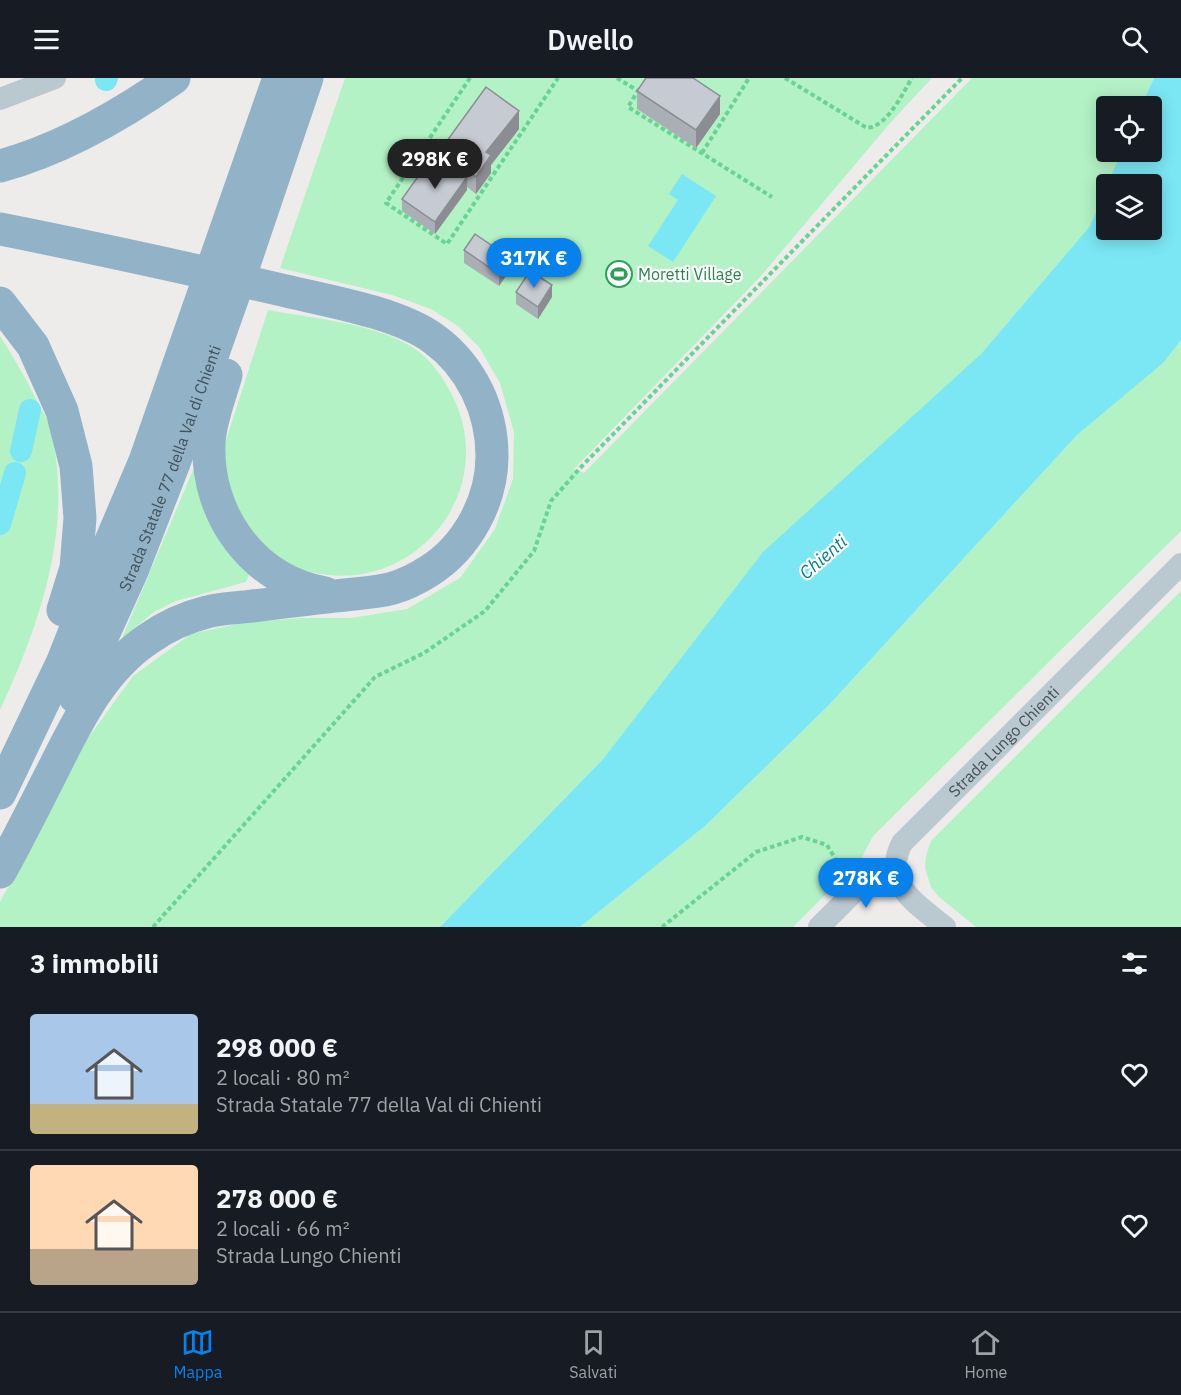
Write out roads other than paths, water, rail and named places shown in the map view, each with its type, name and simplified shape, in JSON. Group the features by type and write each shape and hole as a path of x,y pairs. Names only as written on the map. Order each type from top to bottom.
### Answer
{"highway":[{"path":"0,166 21,160 88,130 136,105 174,78"},
{"name":"Strada Statale 77 della Val di Chienti","path":"0,793 63,661 100,567 146,461 279,78"},
{"name":"Strada Statale 77 della Val di Chienti","path":"0,846 50,752 132,571 236,291 307,78"},
{"path":"323,78 216,408 209,439 209,463 214,495 222,514 232,532 249,553 289,582 308,589 342,595"},
{"path":"0,229 153,260 309,296 395,319 436,340 460,363 485,407 492,442 491,472 484,501 469,531 453,552 415,580 375,593 207,612 175,624 148,639 135,650 107,675 88,703 0,873"},
{"path":"0,303 33,346 62,411 76,466 80,519 76,568 62,616 29,697 0,754"}],"street":[{"path":"0,99 55,78"},
{"name":"Strada Lungo Chienti","path":"896,869 899,849 909,834 1181,564"},
{"path":"819,927 854,891 896,869 902,888 909,898 945,927"}],"water":[{"name":"Chienti","path":"1154,78 1181,78 1181,340 1163,363 1077,435 828,706 705,826 580,927 440,927 604,758 763,552 981,354 1090,226 1096,212 1096,240 1162,240 1162,174 1112,174 1117,162 1162,162 1162,96 1146,96"},
{"path":"682,174 716,196 673,262 648,246 678,200 669,194"}],"waterway":[{"path":"21,451 30,410"},
{"path":"0,524 15,473"}],"place":[{"name":"Moretti Village","path":"619,274"}]}
